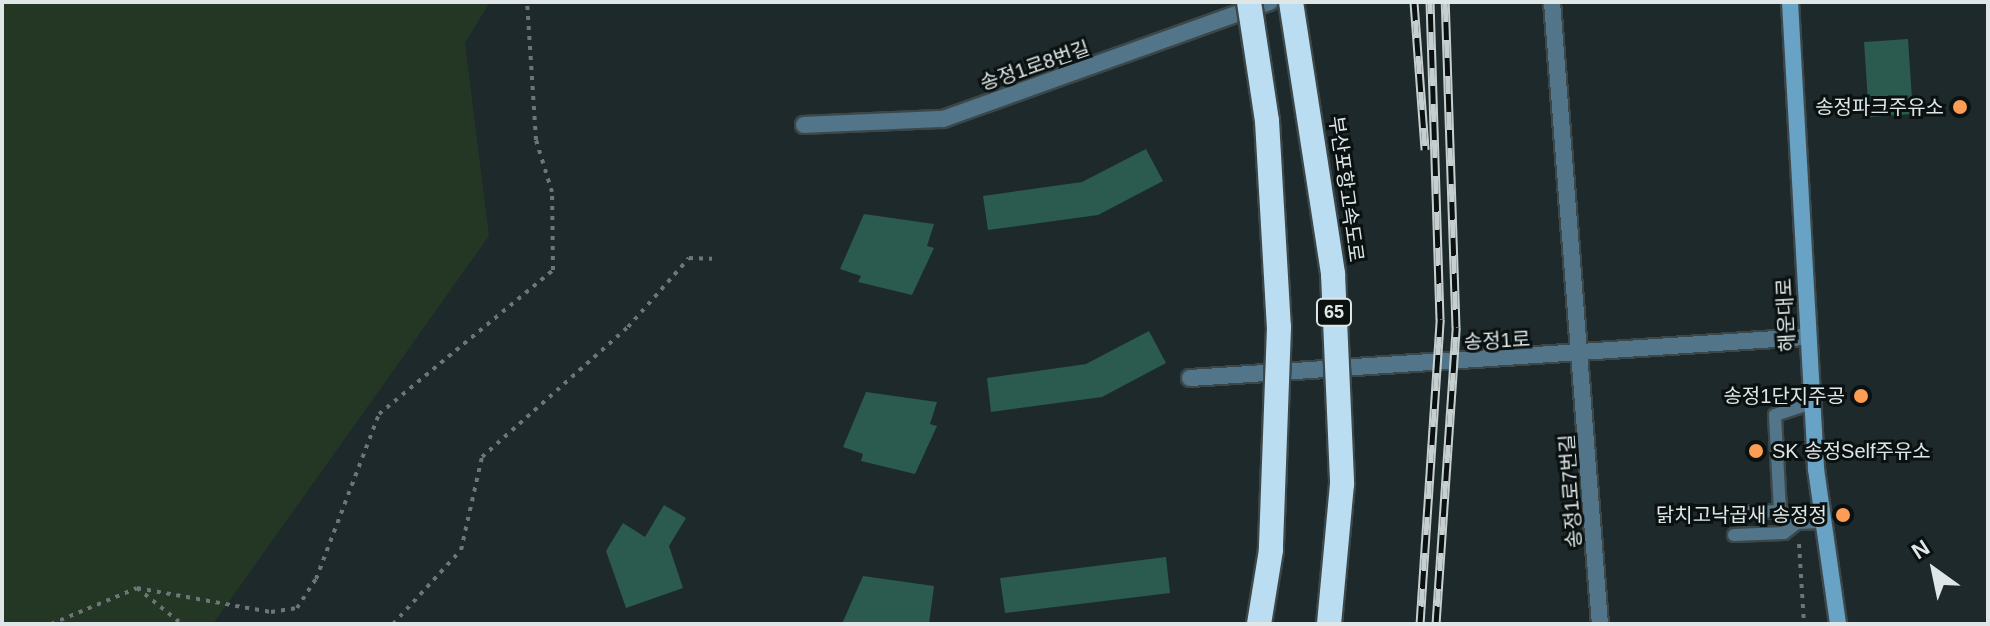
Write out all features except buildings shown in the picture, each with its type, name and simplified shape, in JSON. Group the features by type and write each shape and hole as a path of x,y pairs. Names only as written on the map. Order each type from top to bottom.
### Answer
{"highway":[{"path":"1249,2 1267,121 1279,327 1271,550 1259,624"},
{"name":"부산포항고속도로","path":"1291,2 1333,274 1342,484 1329,624"}],"main road":[{"name":"해운대로","path":"1790,2 1811,403 1823,522 1838,624"}],"street":[{"name":"송정1로8번길","path":"804,125 943,119 1270,2"},
{"path":"1552,2 1581,356"},
{"name":"송정1로","path":"1190,378 1581,356 1806,337"},
{"name":"송정1로7번길","path":"1581,356 1600,624"}],"lane":[{"path":"1780,511 1775,415 1811,403"},
{"path":"1731,513 1780,511 1797,523"},
{"path":"1734,535 1784,533 1797,523 1823,522"}],"path":[{"path":"51,624 137,588 271,612 297,608 316,579 379,414 553,270 552,192 536,140 527,2"},
{"path":"393,624 461,550 482,457 628,327 689,258 712,259"},
{"path":"1797,523 1804,624"},
{"path":"137,588 182,624"}],"green space":[{"path":"2,2 490,2 465,43 489,236 213,624 2,624"}],"railway":[{"path":"1414,2 1425,150"},
{"path":"1420,624 1440,319 1430,2"},
{"path":"1436,624 1456,327 1445,2"}],"place":[{"name":"송정파크주유소","path":"1960,107"},
{"name":"송정1단지주공","path":"1861,396"},
{"name":"SK 송정Self주유소","path":"1756,451"},
{"name":"닭치고낙곱새 송정정","path":"1843,515"}]}
